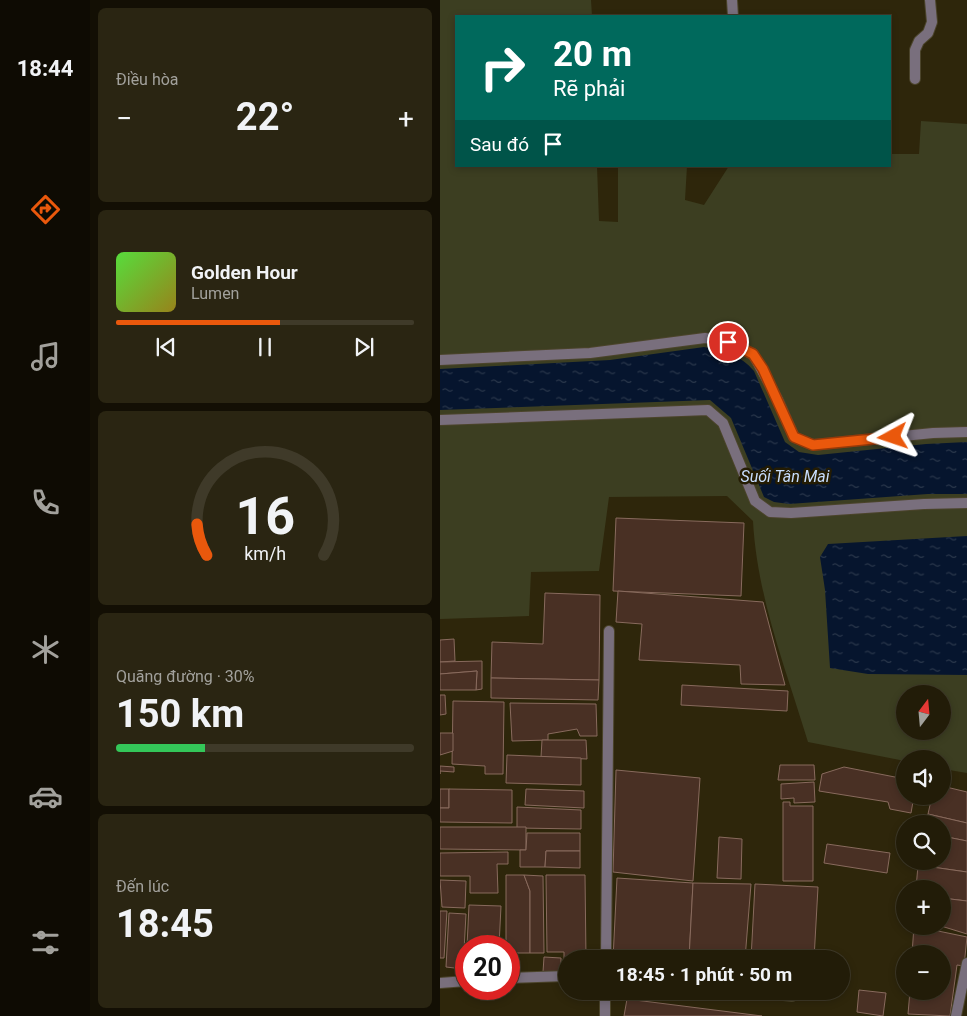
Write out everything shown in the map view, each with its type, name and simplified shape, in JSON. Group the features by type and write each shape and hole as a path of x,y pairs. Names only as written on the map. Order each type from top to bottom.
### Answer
{"street":[{"path":"732,0 732,15"},
{"path":"915,79 915,50 919,41 928,33 932,22 930,0"},
{"path":"440,360 590,353 705,338 728,342 753,354 778,400 794,437 802,442 813,445 933,433 967,432"},
{"path":"440,420 708,410 722,423 755,501 770,512 791,513 967,503"},
{"path":"606,950 609,631"},
{"path":"956,1016 967,963"},
{"path":"520,978 558,976"},
{"path":"440,983 455,982"},
{"path":"605,1000 605,1016"}],"green space":[{"path":"440,0 591,0 592,15 455,15 455,167 597,167 599,221 618,222 618,167 687,167 685,200 704,205 728,167 891,167 891,154 919,154 921,121 967,124 967,773 951,770 951,750 896,750 896,759 808,742 766,605 760,577 753,521 727,496 609,497 599,571 531,572 529,616 440,619"}],"water":[{"name":"Suối Tân Mai","path":"704,347 737,357 754,371 785,442 799,452 818,455 926,444 967,442 967,494 928,494 789,504 774,502 764,497 731,418 710,400 440,410 440,369 610,360"},
{"path":"967,536 967,675 868,674 830,668 825,590 820,557 828,544"}],"building":[{"path":"616,518 744,523 741,596 613,591"},
{"path":"618,591 763,602 785,685 741,684 740,665 639,660 642,624 616,622"},
{"path":"545,593 600,595 599,680 491,678 492,642 543,644"},
{"path":"454,639 455,661 440,662 440,640"},
{"path":"482,661 482,689 476,690 477,671 440,674 440,662"},
{"path":"477,671 476,690 440,690 440,674"},
{"path":"491,678 599,680 598,700 491,698"},
{"path":"682,685 788,691 787,711 681,705"},
{"path":"440,695 445,695 446,714 440,715"},
{"path":"453,701 504,702 503,774 485,774 485,766 452,764"},
{"path":"510,703 596,704 597,736 580,736 577,729 548,734 548,740 512,741"},
{"path":"440,733 453,733 453,751 440,755"},
{"path":"542,740 586,740 587,759 541,757"},
{"path":"507,755 581,758 581,785 506,783"},
{"path":"780,765 814,765 815,780 778,780"},
{"path":"440,766 454,767 454,772 440,771"},
{"path":"844,767 896,777 896,805 912,805 911,813 890,809 888,802 819,791 822,774"},
{"path":"616,770 700,778 693,881 613,872"},
{"path":"814,782 815,802 794,803 794,798 781,799 781,784"},
{"path":"951,788 967,792 967,823 951,819 951,815 928,814 930,805 951,805"},
{"path":"440,789 449,789 449,808 440,808"},
{"path":"449,789 512,790 512,823 440,822 440,808 449,808"},
{"path":"526,789 584,791 584,808 525,805"},
{"path":"783,802 790,802 790,806 813,806 813,881 783,881"},
{"path":"517,807 581,810 581,829 517,828"},
{"path":"951,819 967,823 967,841 951,838"},
{"path":"440,827 526,827 526,850 440,849"},
{"path":"527,833 580,833 580,851 546,851 545,867 520,867 520,850 526,850"},
{"path":"719,837 742,839 741,879 717,878"},
{"path":"951,838 967,841 967,872 951,870"},
{"path":"827,844 890,853 887,873 824,863"},
{"path":"546,851 580,851 580,868 545,867"},
{"path":"508,852 508,864 497,864 498,893 470,893 470,876 440,876 440,853"},
{"path":"918,870 951,870 967,872 967,901 951,899 951,880 917,880"},
{"path":"506,875 524,875 530,891 530,953 520,953 520,935 506,935"},
{"path":"524,875 543,876 544,953 530,953 530,891"},
{"path":"546,875 585,875 586,950 547,952"},
{"path":"617,878 693,883 689,950 613,950"},
{"path":"440,880 466,881 465,908 442,907"},
{"path":"693,883 751,884 746,950 689,950"},
{"path":"755,884 818,887 814,950 751,950"},
{"path":"951,899 967,901 967,934 951,929"},
{"path":"469,905 501,906 500,935 468,935"},
{"path":"440,911 447,911 444,958 440,958"},
{"path":"449,913 466,914 465,935 455,935 455,968 446,967"},
{"path":"951,934 967,937 964,966 957,965 950,1016 908,1014 909,1000 951,1000 951,945 913,945 913,935"},
{"path":"544,957 558,958 558,973 543,972"},
{"path":"859,990 886,993 883,1016 857,1012"},
{"path":"627,1000 635,1000 762,1016 624,1016"}],"route":[{"path":"728,342 753,354 763,369 794,437 802,442 813,445 893,437"}]}
